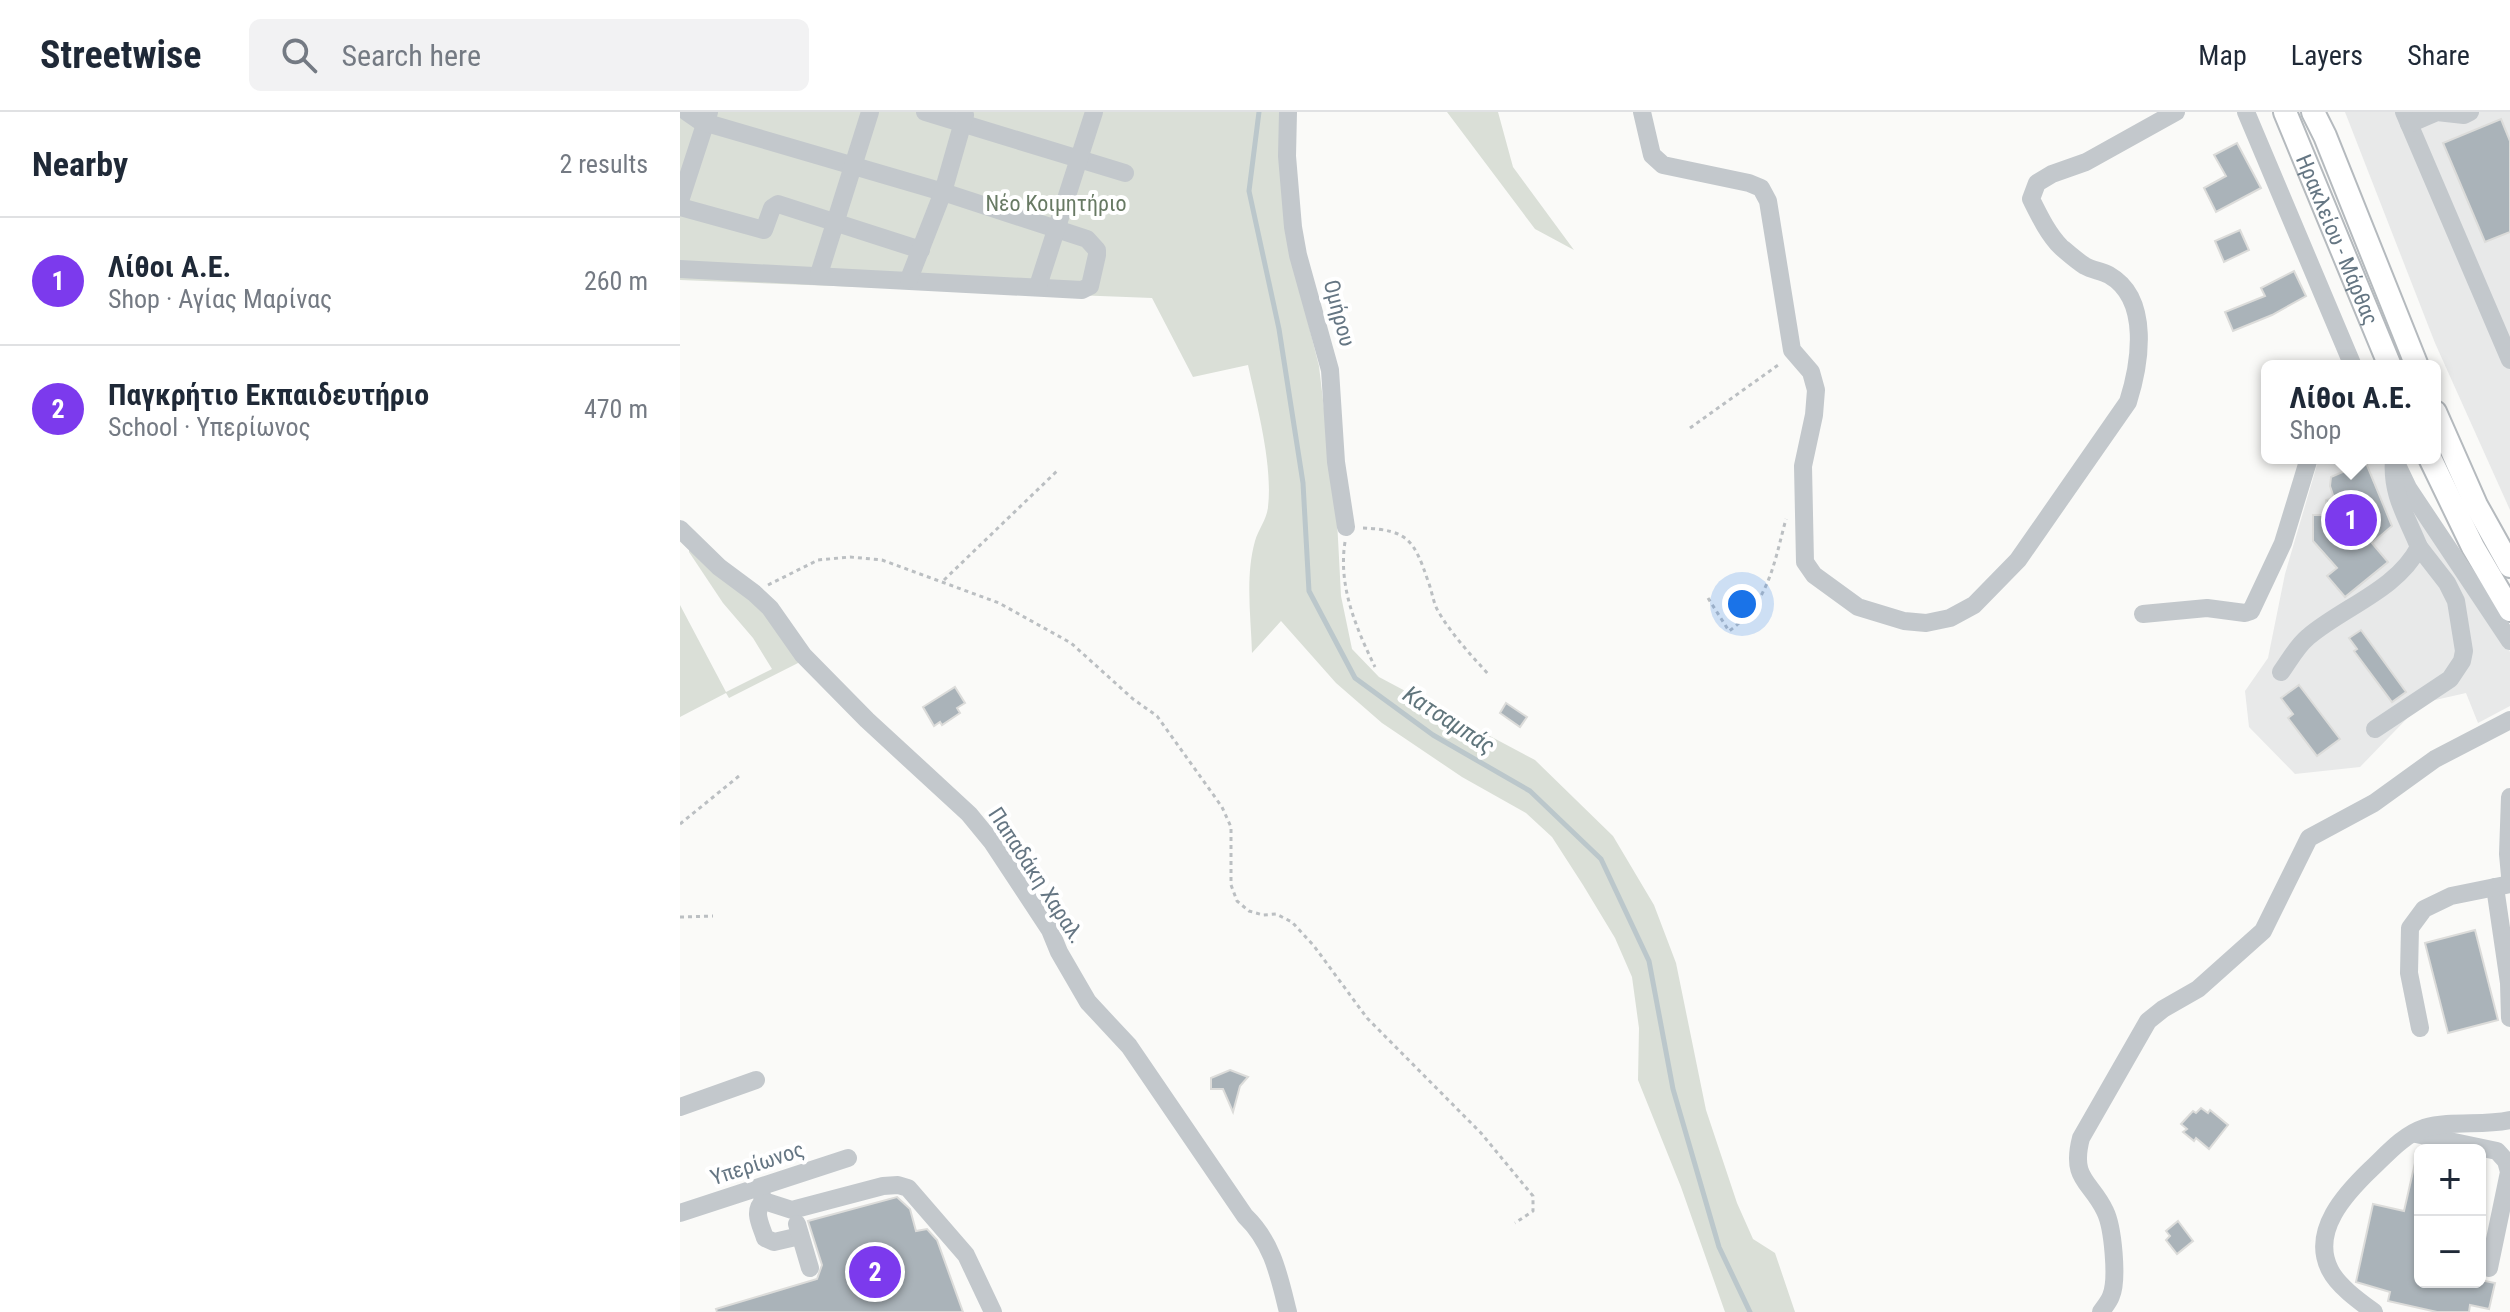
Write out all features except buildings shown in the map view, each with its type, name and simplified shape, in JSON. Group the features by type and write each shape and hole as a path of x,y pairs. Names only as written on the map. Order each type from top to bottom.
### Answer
{"main road":[{"name":"Ηρακλείου - Μάρθας","path":"2285,112 2388,360"},
{"name":"Ηρακλείου - Μάρθας","path":"2313,112 2415,360"},
{"path":"2441,426 2476,505 2510,566"},
{"path":"2433,464 2473,547 2510,610"}],"street":[{"path":"680,269 1082,290 1090,286 1097,250 1087,239 687,112"},
{"path":"819,274 870,112"},
{"path":"925,112 964,118 1125,173"},
{"path":"1038,286 1094,112"},
{"name":"Ομήρου","path":"1288,112 1287,156 1293,227 1327,355 1333,392 1336,462 1346,527"},
{"path":"1642,112 1652,155 1663,165 1749,183 1761,188 1768,201 1795,354 1811,372 1816,390 1803,466 1805,562 1814,575 1858,607 1904,621 1926,623 1950,618 1974,605 2018,560 2128,402 2138,363 2139,333 2134,306 2122,287 2110,276 2085,266 2058,245 2031,199 2037,183 2086,162 2176,112"},
{"path":"2246,112 2350,360"},
{"path":"2470,112 2464,115 2437,112 2406,118 2510,360"},
{"path":"707,117 680,204 761,230 766,229 772,208 778,204 921,250"},
{"path":"909,279 943,192 964,118"},
{"path":"2143,614 2207,608 2245,613 2251,611 2283,543 2307,464"},
{"path":"2375,729 2450,679 2462,661 2464,651 2456,601 2447,583 2419,547 2397,495 2394,464"},
{"path":"2396,464 2408,488 2510,641"},
{"name":"Παπαδάκη Χαραλ.","path":"681,534 770,608 803,655 867,720 969,814 992,842 1050,930 1088,1002 1129,1046 1245,1216 1260,1230 1280,1273 1288,1312"},
{"path":"2281,672 2306,638 2410,563 2419,547"},
{"path":"2101,1312 2112,1295 2115,1272 2109,1226 2105,1210 2087,1187 2079,1170 2078,1151 2081,1138 2148,1021 2198,989 2263,931 2309,838 2374,803 2435,759 2510,720"},
{"path":"2510,797 2505,883 2510,1018"},
{"path":"2420,1028 2409,973 2410,928 2424,909 2451,896 2505,883"},
{"path":"680,1107 756,1080"},
{"path":"2374,1312 2342,1285 2329,1269 2325,1256 2327,1231 2348,1191 2413,1133 2433,1126 2510,1120"},
{"path":"2413,1133 2497,1151 2506,1161 2509,1172 2489,1268"},
{"name":"Υπερίωνος","path":"680,1213 761,1194 848,1158"},
{"path":"800,1236 774,1242 765,1238 757,1212 761,1194 792,1210 883,1186 908,1188 966,1255 993,1312"},
{"path":"792,1210 810,1268"}],"path":[{"path":"1690,428 1795,354"},
{"path":"944,580 1057,471"},
{"path":"1708,598 1729,631 1741,623 1767,589 1789,508"},
{"path":"1375,667 1354,621 1347,591 1343,569 1346,527 1392,530 1409,540 1429,584 1436,609 1452,633 1489,675"},
{"path":"754,593 818,560 850,557 882,560 944,580 999,603 1071,643 1133,699 1157,716 1222,807 1231,827 1231,885 1237,901 1249,911 1263,915 1276,914 1292,922 1314,946 1367,1018 1481,1133 1533,1196 1533,1211 1515,1223"},
{"path":"680,824 739,776"},
{"path":"680,917 713,916"}],"shaded area":[{"path":"2345,112 2510,112 2510,510 2435,343"},
{"path":"2317,464 2386,464 2393,486 2461,573 2507,645 2510,652 2510,706 2478,723 2466,693 2422,703 2360,767 2295,774 2249,727 2245,691 2268,658 2285,574"}],"green space":[{"name":"Νέο Κοιμητήριο","path":"680,112 1282,112 1297,279 1319,366 1337,520 1341,596 1352,649 1379,677 1535,760 1613,836 1654,905 1676,963 1706,1110 1737,1203 1753,1239 1775,1253 1795,1312 1725,1312 1681,1187 1638,1080 1639,1028 1632,977 1615,938 1552,837 1526,813 1462,777 1382,723 1336,683 1281,621 1252,653 1250,569 1255,541 1267,511 1269,491 1263,436 1248,365 1193,377 1152,298 680,280"},
{"path":"1447,112 1498,112 1513,167 1574,250 1535,229"},
{"path":"689,548 767,612 802,661 729,698 726,693 680,717 680,605 726,692 772,669 753,638 723,603"}],"waterway":[{"name":"Κατσαμπάς","path":"1259,112 1249,191 1279,329 1303,483 1309,591 1355,678 1433,735 1530,791 1601,859 1649,961 1673,1089 1719,1247 1750,1312"}],"place":[{"name":"Λίθοι Α.Ε.","path":"2351,520"},
{"name":"Παγκρήτιο Εκπαιδευτήριο","path":"875,1272"}]}
